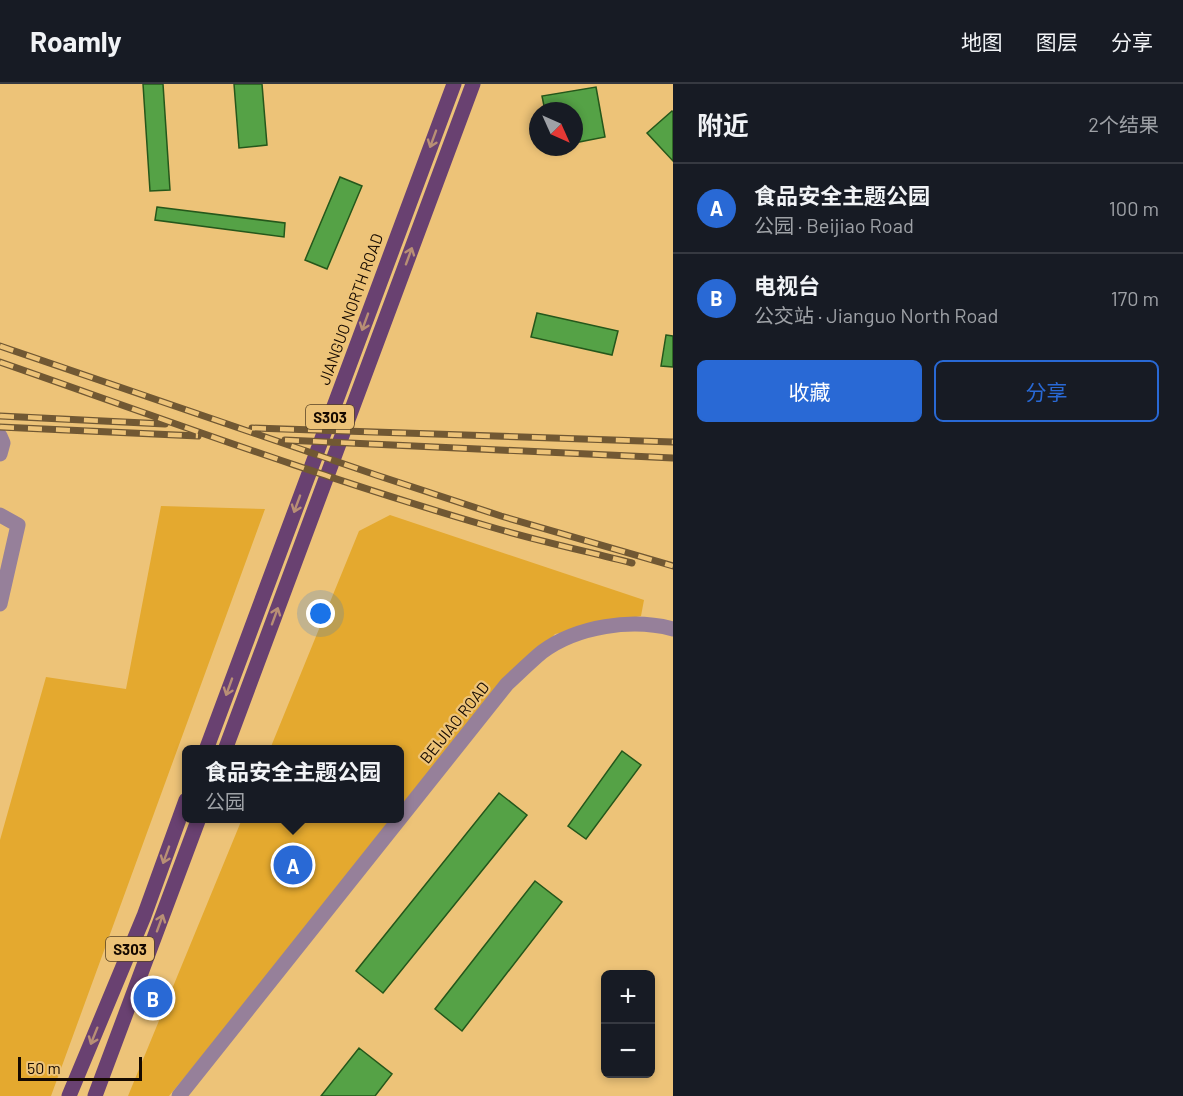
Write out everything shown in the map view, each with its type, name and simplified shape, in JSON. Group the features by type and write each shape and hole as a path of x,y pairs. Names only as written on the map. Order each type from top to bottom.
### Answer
{"main road":[{"name":"JIANGUO NORTH ROAD","path":"208,745 454,84"},
{"path":"227,745 473,84"},
{"name":"S303","path":"69,1096 144,916 182,812"},
{"path":"95,1096 197,823"}],"street":[{"path":"0,436 3,443 0,454"},
{"path":"0,515 18,525 0,604"},
{"name":"BEIJIAO ROAD","path":"404,813 507,684 544,651 578,634 616,624 673,629"},
{"name":"BEIJIAO ROAD","path":"179,1096 396,823"}],"shaded area":[{"path":"161,506 265,509 51,1096 0,1096 0,840 46,677 126,689"},
{"path":"390,515 644,600 641,616 555,634 404,815 404,745 272,745 359,531"},
{"path":"240,823 397,823 169,1096 128,1096"}],"building":[{"path":"143,84 163,84 170,190 150,191"},
{"path":"234,84 262,84 267,145 239,148"},
{"path":"596,87 605,137 583,141 583,102 543,102 542,96"},
{"path":"673,112 673,161 647,133"},
{"path":"340,177 362,186 327,269 305,260"},
{"path":"157,207 285,223 284,237 155,220"},
{"path":"537,313 618,331 612,355 531,337"},
{"path":"666,335 673,336 673,367 661,366"},
{"path":"622,751 641,765 586,839 568,826"},
{"path":"499,793 527,815 383,993 356,971"},
{"path":"535,881 562,902 462,1031 435,1009"},
{"path":"359,1048 392,1074 375,1096 321,1096"}],"railway":[{"path":"0,346 501,516 673,566"},
{"path":"0,362 367,489 509,532 632,563"},
{"path":"0,416 165,424"},
{"path":"0,427 198,436"},
{"path":"252,428 673,442"},
{"path":"285,440 673,458"}],"place":[{"name":"食品安全主题公园","path":"293,865"},
{"name":"电视台","path":"153,998"}]}
